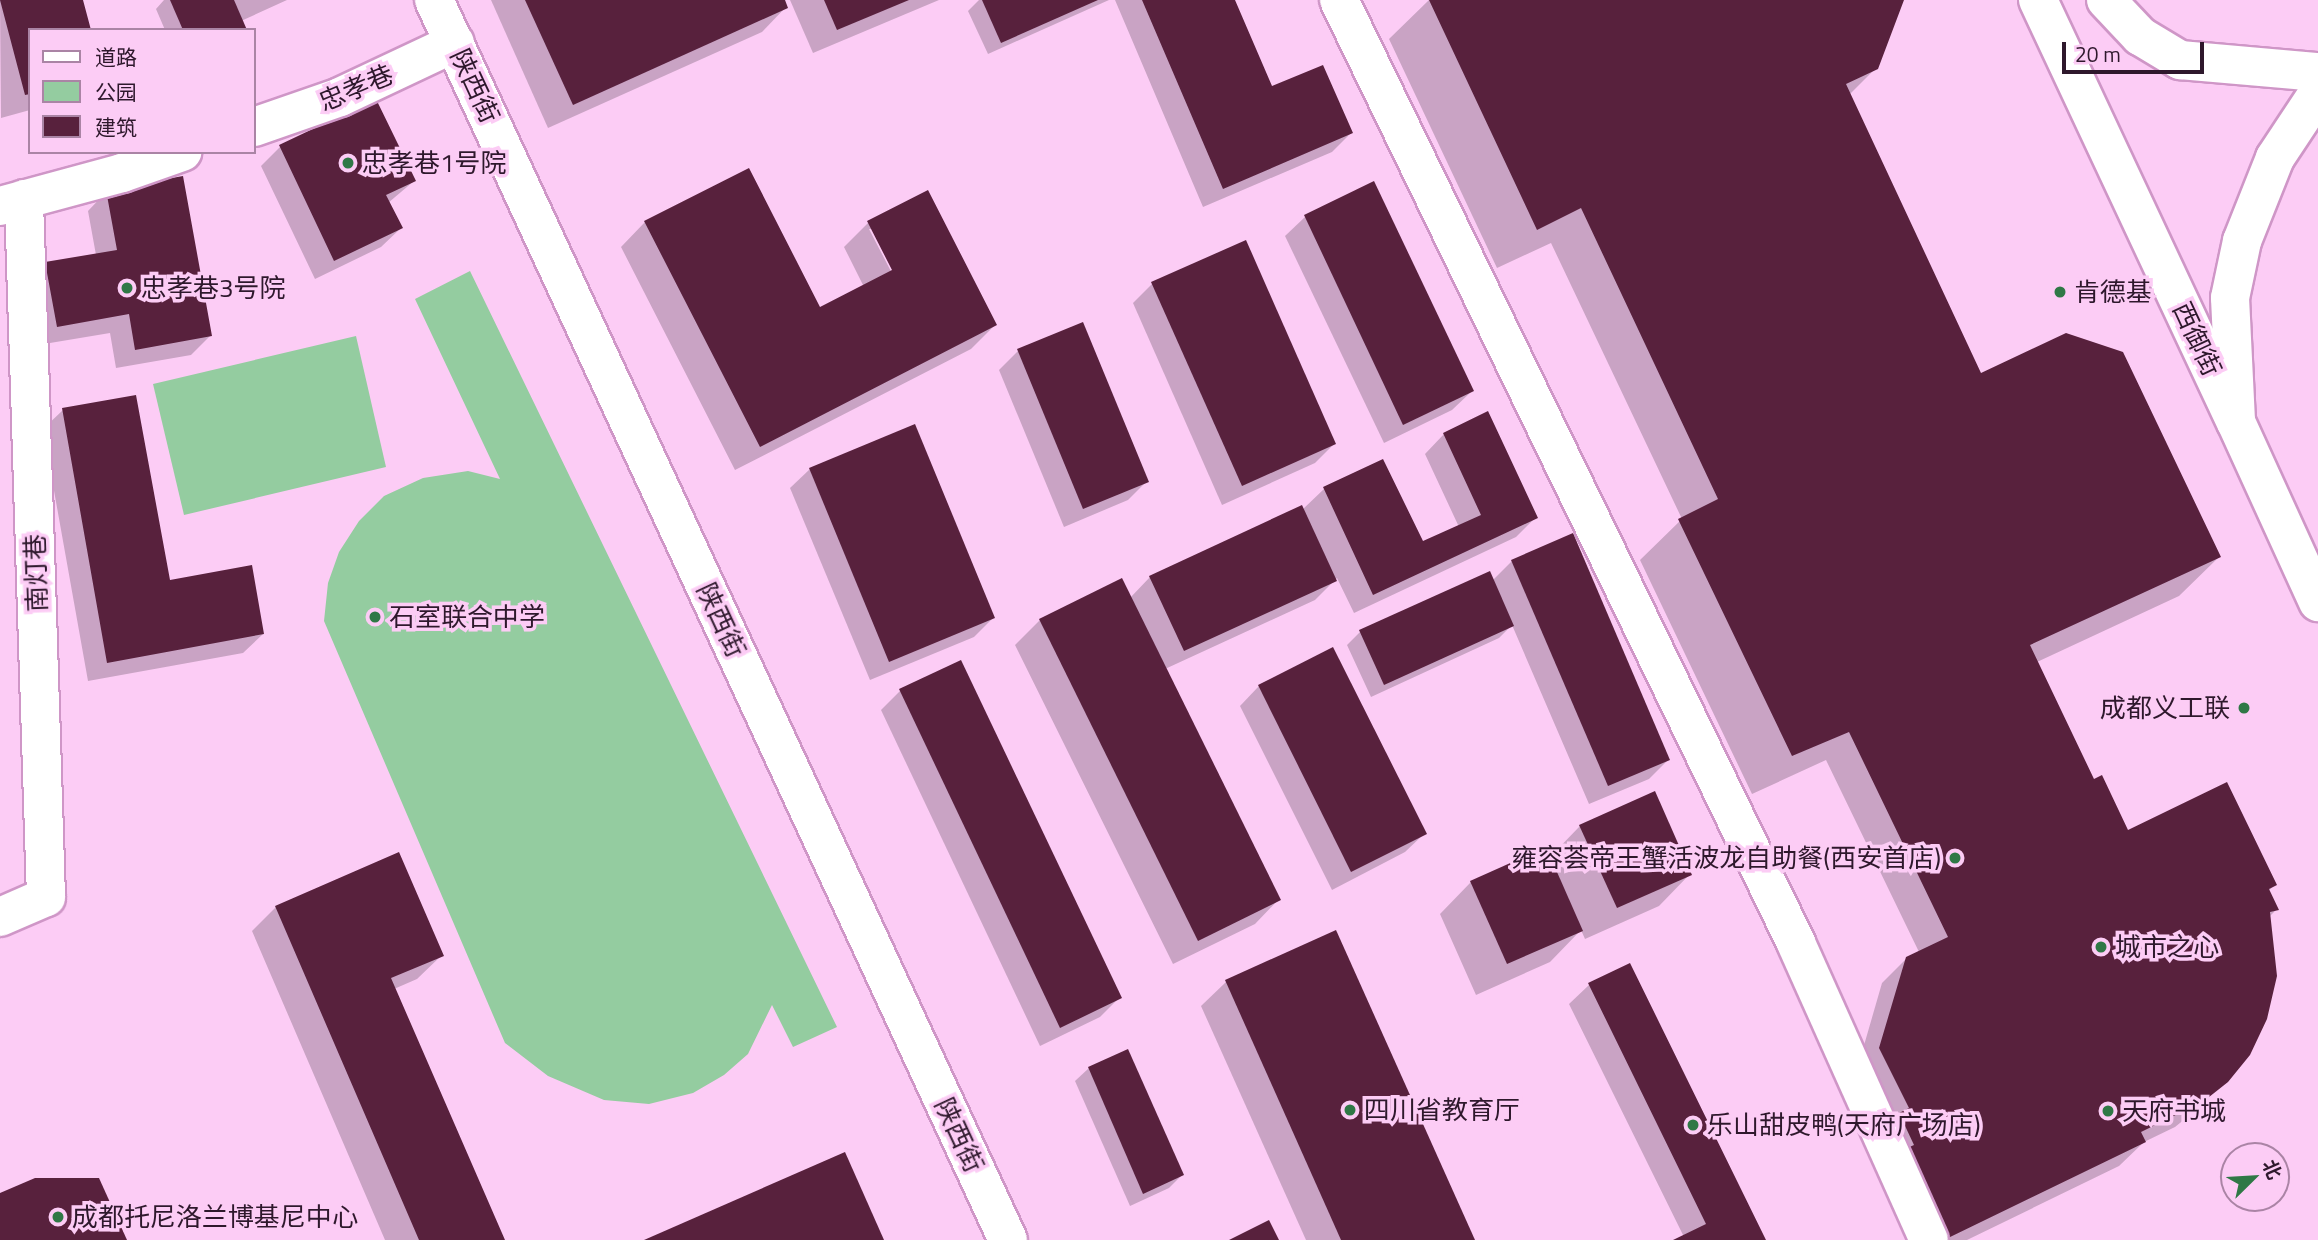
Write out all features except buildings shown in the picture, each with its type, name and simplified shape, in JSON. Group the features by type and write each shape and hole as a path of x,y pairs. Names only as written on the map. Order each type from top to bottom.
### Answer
{"street":[{"name":"陕西街","path":"435,0 1008,1240"},
{"path":"1339,0 1790,930 1929,1240"},
{"name":"西御街","path":"2038,0 2318,602"},
{"path":"2106,0 2140,36 2180,60 2318,72"},
{"name":"忠孝巷","path":"256,126 340,97 455,43"},
{"path":"2236,422 2230,298 2242,241 2275,158 2318,93"},
{"path":"12,202 122,173 177,154"},
{"name":"南灯巷","path":"0,916 46,897 12,202"}],"green space":[{"path":"470,271 837,1027 793,1047 772,1005 748,1054 724,1075 693,1093 649,1104 604,1100 548,1076 505,1043 324,621 328,583 339,552 359,521 384,496 423,478 468,471 500,479 415,299"},
{"path":"356,336 386,467 184,515 153,384"}],"place":[{"name":"忠孝巷1号院","path":"348,163"},
{"name":"忠孝巷3号院","path":"127,288"},
{"name":"肯德基","path":"2060,292"},
{"name":"石室联合中学","path":"375,617"},
{"name":"成都义工联","path":"2244,708"},
{"name":"雍容荟帝王蟹活波龙自助餐(西安首店)","path":"1955,858"},
{"name":"城市之心","path":"2101,947"},
{"name":"四川省教育厅","path":"1350,1110"},
{"name":"天府书城","path":"2108,1111"},
{"name":"乐山甜皮鸭(天府广场店)","path":"1693,1125"},
{"name":"成都托尼洛兰博基尼中心","path":"58,1217"}]}
